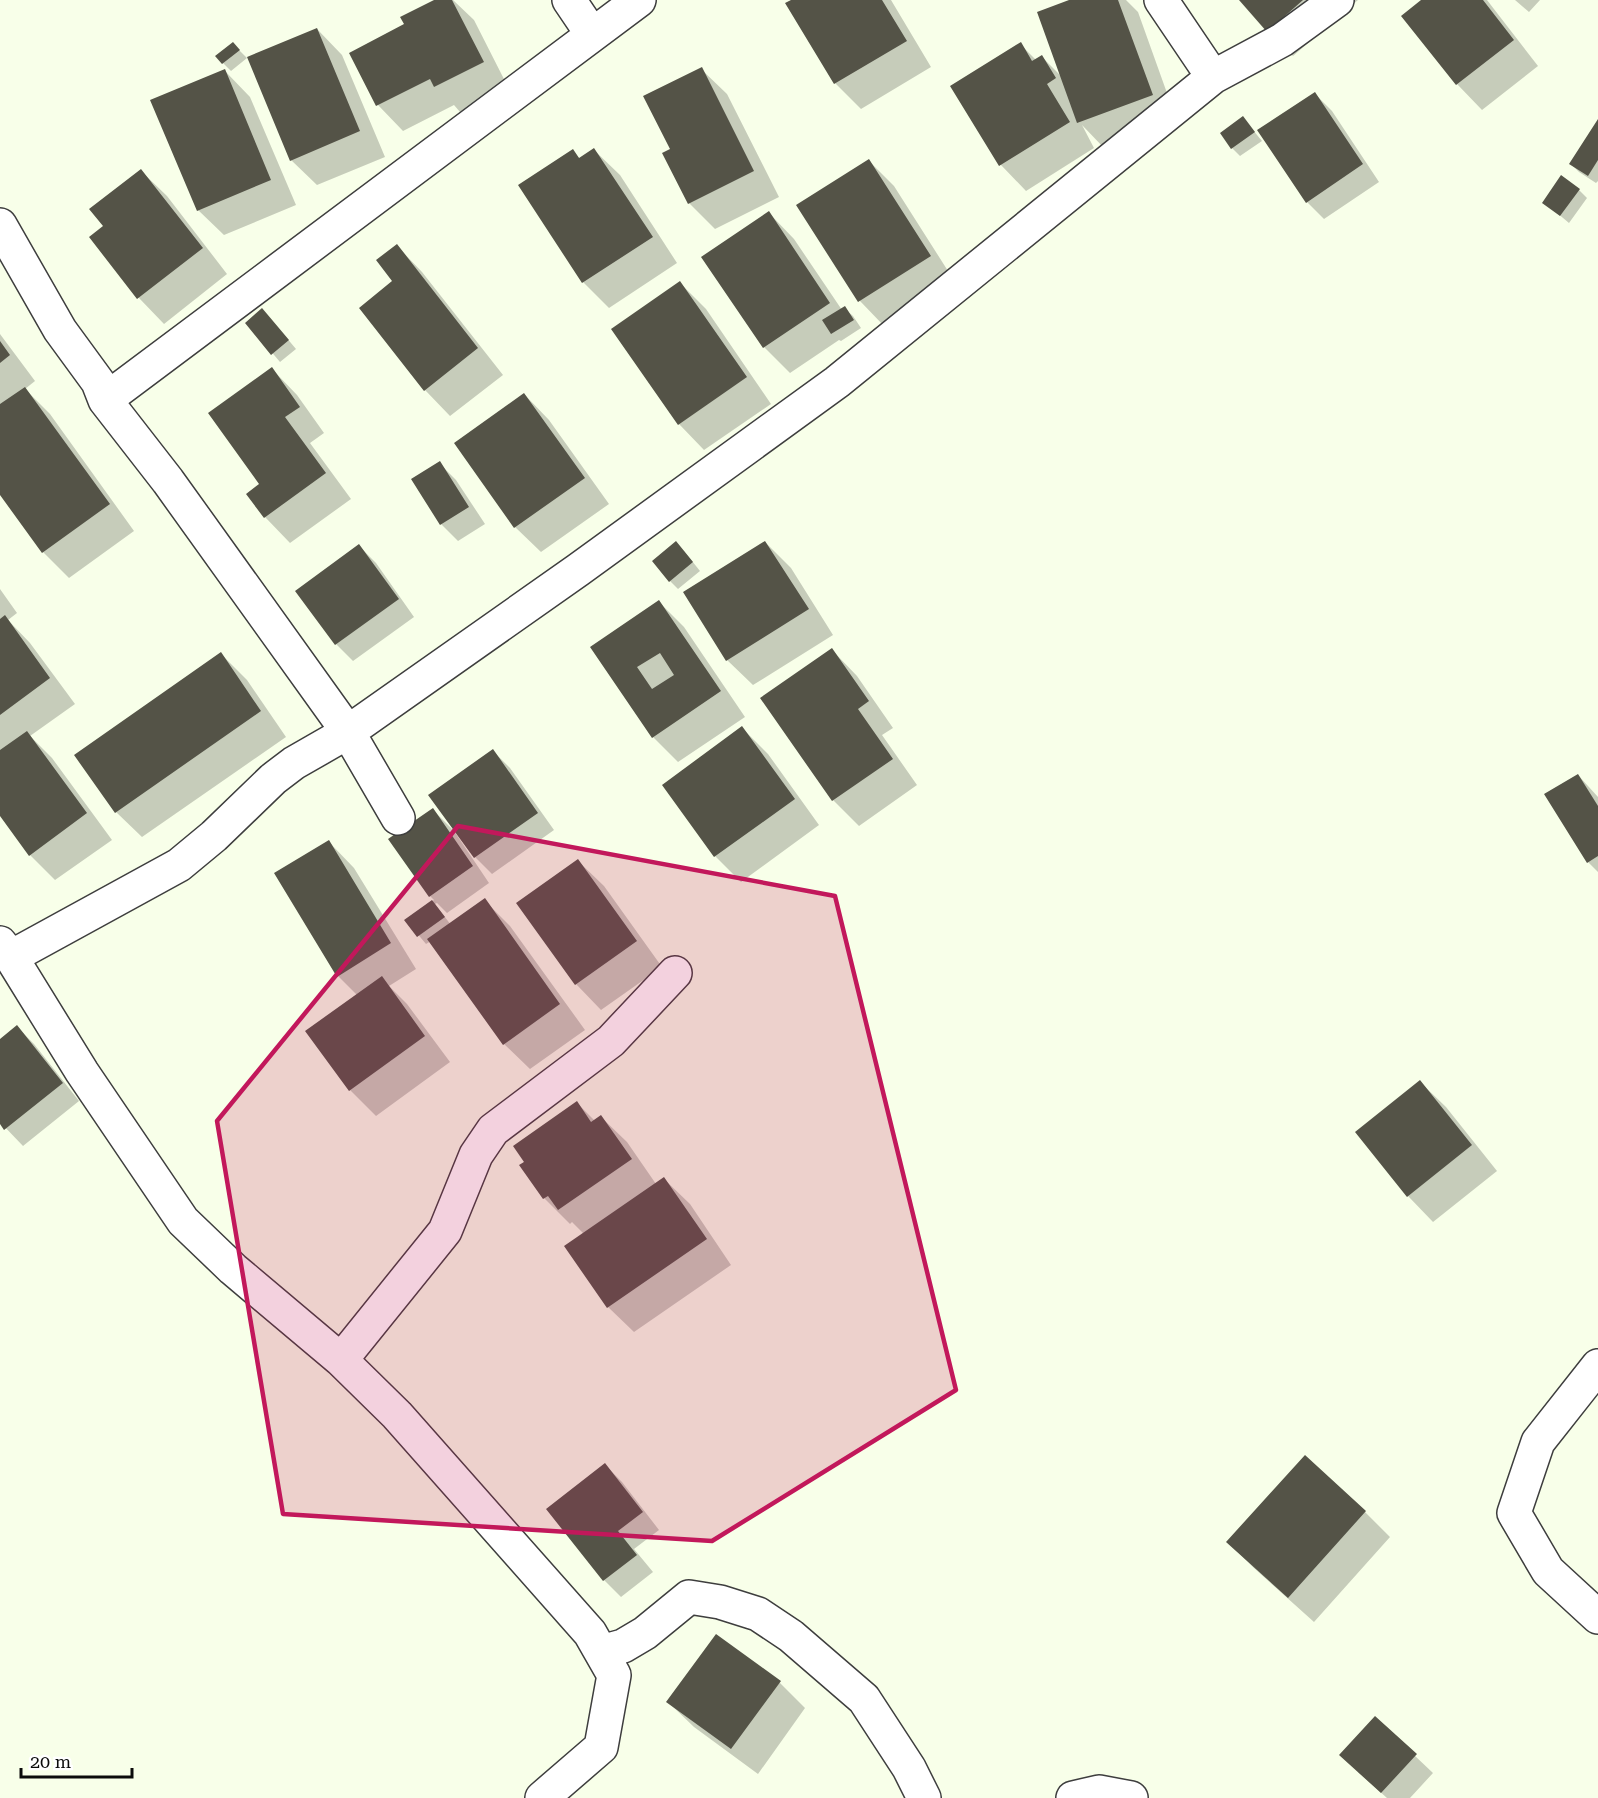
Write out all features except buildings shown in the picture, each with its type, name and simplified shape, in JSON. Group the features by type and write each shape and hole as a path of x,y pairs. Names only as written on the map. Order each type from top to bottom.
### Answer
{"street":[{"path":"569,0 592,34"},
{"path":"105,400 639,0"},
{"path":"1161,0 1214,77"},
{"path":"542,1798 601,1747 614,1675 590,1633 397,1415 341,1360 233,1269 183,1221 82,1072 5,950 179,865 214,837 273,779 294,763 348,732 578,570 837,382 1214,77 1282,40 1337,0"},
{"path":"0,225 60,330 98,382 105,400 168,481 348,732 398,818"},
{"path":"341,1360 445,1230 476,1155 494,1131 611,1041 675,973"},
{"path":"1598,1366 1538,1442 1514,1513 1548,1570 1598,1617"},
{"path":"601,1652 623,1646 645,1633 689,1597 720,1602 758,1614 791,1635 864,1699 909,1767 924,1798"},
{"path":"1073,1798 1099,1792 1131,1798"}],"highlighted area":[{"path":"458,826 835,896 956,1390 712,1541 283,1514 217,1121"}]}
